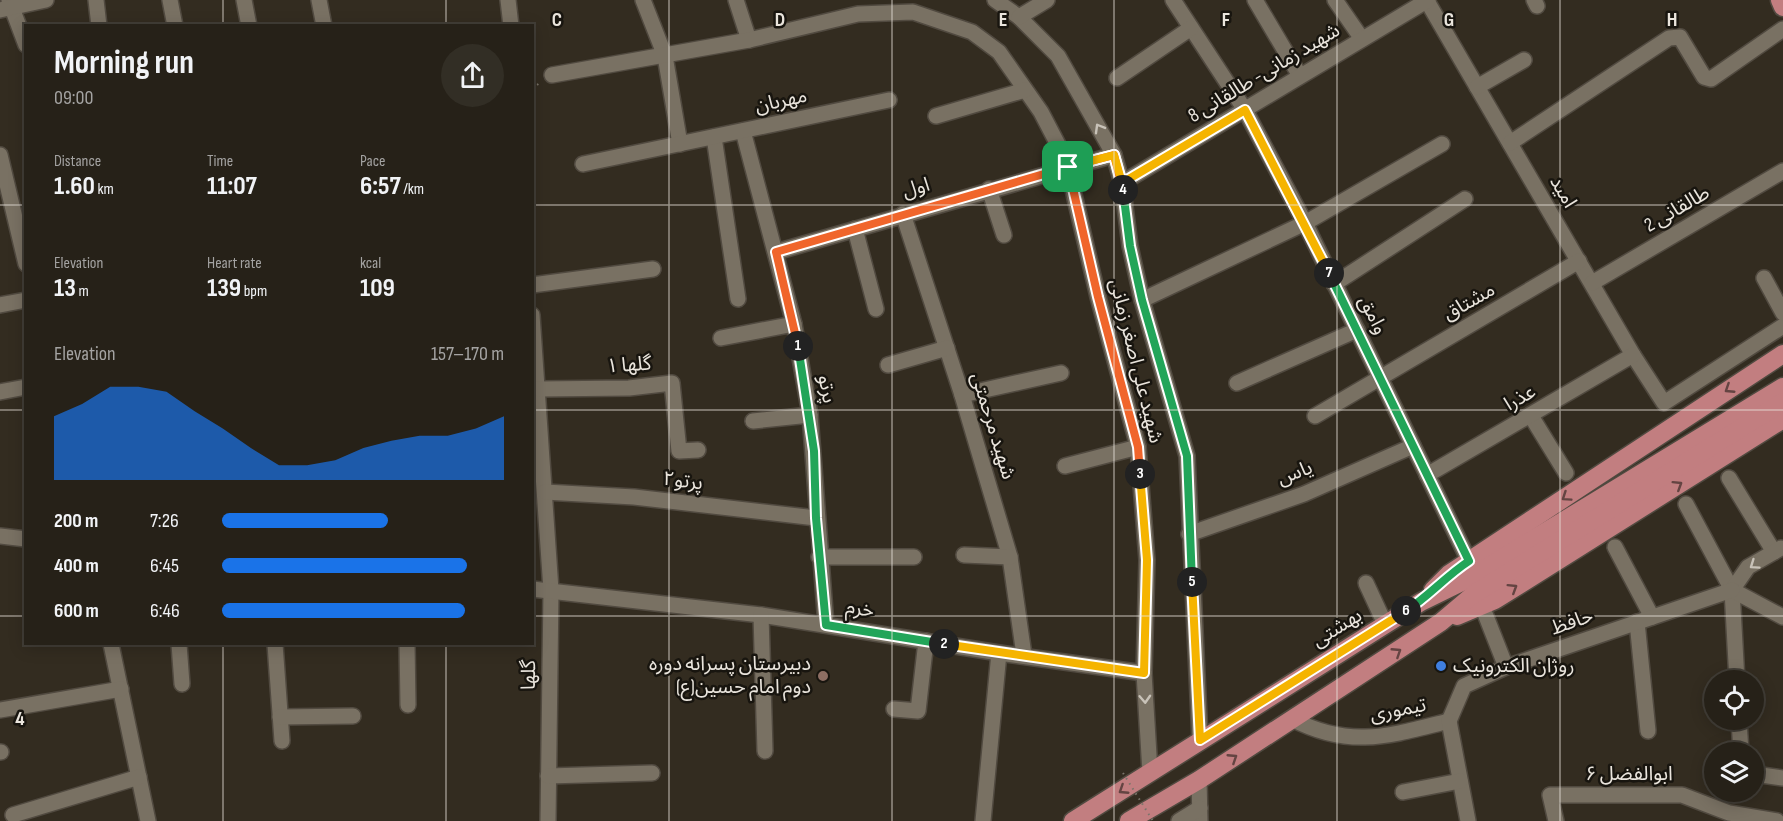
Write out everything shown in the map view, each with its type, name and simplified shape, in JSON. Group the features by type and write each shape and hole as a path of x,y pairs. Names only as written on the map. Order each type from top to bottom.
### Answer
{"main road":[{"path":"1780,0 1783,7"},
{"path":"1421,602 1449,574 1781,353"},
{"name":"بهشتی","path":"1073,821 1385,624 1421,602 1468,579 1783,387"},
{"path":"1129,821 1199,780 1442,622 1473,594 1783,402"},
{"path":"1442,622 1482,606 1783,419"}],"street":[{"path":"24,41 7,6 46,0"},
{"path":"96,0 99,24"},
{"path":"170,0 175,24"},
{"path":"244,0 249,24"},
{"path":"319,0 324,24"},
{"path":"508,0 511,24"},
{"path":"643,0 665,56 680,144"},
{"path":"736,0 749,40"},
{"path":"994,0 1019,17 1058,57 1114,155 1122,183 1130,246 1142,300 1187,456 1200,740"},
{"path":"1019,17 1047,0"},
{"name":"وامق","path":"1173,0 1245,110 1305,223 1469,561"},
{"path":"1255,0 1300,76"},
{"path":"1335,0 1362,39"},
{"name":"شهید زمانی- طالقانی 8","path":"1122,183 1428,0"},
{"name":"امید","path":"1428,0 1633,356 1664,402 1783,326"},
{"name":"شهید علی اصغر زمانی","path":"552,75 749,40 858,14 913,12 972,32 999,52 1041,112 1068,167 1098,297 1138,447 1147,560 1144,673 1150,772"},
{"path":"1117,78 1191,28"},
{"path":"1510,143 1669,38 1680,37 1704,77 1711,79 1783,29"},
{"path":"1477,87 1524,60"},
{"path":"936,116 1025,90"},
{"name":"مهربان","path":"583,164 889,100"},
{"name":"پرتو","path":"744,131 794,324 810,414 816,518 826,625"},
{"path":"714,137 738,299"},
{"path":"1142,300 1305,223 1442,144"},
{"name":"اول","path":"776,252 855,230 903,213 1114,155"},
{"path":"1,163 24,256"},
{"name":"طالقانی 2","path":"1592,283 1783,171"},
{"path":"989,189 1004,236"},
{"path":"1334,284 1465,199"},
{"name":"شهید مرحمتی","path":"903,213 962,394 1010,557 1024,656"},
{"path":"855,230 876,309"},
{"name":"مشتاق","path":"1314,416 1579,261"},
{"path":"534,285 653,269"},
{"path":"1764,278 1783,313"},
{"path":"0,305 24,300"},
{"path":"721,338 794,324"},
{"path":"1237,383 1357,330"},
{"name":"گلها","path":"534,336 539,389 537,445 545,492 551,590 548,821"},
{"path":"888,365 947,348"},
{"name":"عذرا","path":"1427,475 1633,356"},
{"path":"962,394 1061,373"},
{"name":"گلها ۱","path":"539,389 629,388 672,383 679,451 698,450"},
{"path":"0,392 24,387"},
{"path":"753,420 810,414"},
{"path":"1531,416 1566,473"},
{"name":"یاس","path":"1189,534 1304,494 1413,446"},
{"path":"1065,466 1138,447"},
{"path":"1729,478 1779,549 1748,567 1732,590"},
{"name":"پرتو۲","path":"545,492 634,497 816,518"},
{"path":"1686,504 1732,590 1736,670"},
{"path":"0,536 24,539"},
{"path":"1615,547 1644,619 1648,731"},
{"path":"964,555 1010,557"},
{"path":"819,557 914,557"},
{"path":"1366,583 1385,624"},
{"name":"خرم","path":"534,590 551,590 761,615 999,654 1144,673"},
{"path":"1732,590 1783,616"},
{"name":"حافظ","path":"1449,721 1464,686 1506,668 1732,590"},
{"path":"1482,606 1506,668"},
{"path":"761,615 765,751"},
{"path":"894,709 918,711 926,642"},
{"path":"111,645 148,821"},
{"path":"179,645 182,684"},
{"path":"275,645 282,741"},
{"path":"406,645 408,705"},
{"path":"982,821 999,654"},
{"path":"0,710 121,689"},
{"path":"280,717 353,716"},
{"name":"تیموری","path":"1292,719 1318,733 1361,739 1395,735 1449,721 1468,821"},
{"path":"548,776 652,772"},
{"path":"1764,775 1783,778"},
{"path":"14,814 139,777"},
{"path":"1179,821 1200,814 1199,780"},
{"path":"1403,792 1460,781"},
{"name":"ابوالفضل ۶","path":"1556,821 1550,795 1682,795 1729,813 1777,821"}],"path":[{"path":"1123,773 1153,821"}],"place":[{"name":"روژان الکترونیک","path":"1441,666"},
{"name":"دبیرستان پسرانه دوره دوم امام حسین(ع)","path":"823,676"}],"route":[{"path":"1068,167 903,213 855,230 776,252 794,324 810,414 814,451 816,518 826,625 999,654 1144,673 1147,560 1138,447 1098,297 1068,167 1114,155 1122,183 1130,246 1142,300 1187,456 1200,740 1421,602 1449,574 1469,561 1305,223 1245,110 1122,183 1114,155 1068,167"}]}
